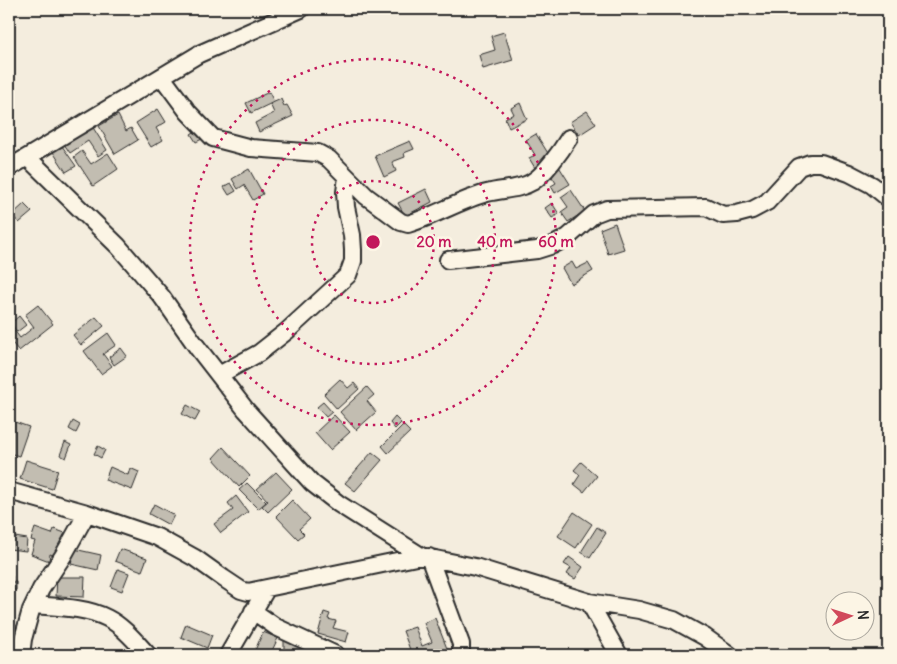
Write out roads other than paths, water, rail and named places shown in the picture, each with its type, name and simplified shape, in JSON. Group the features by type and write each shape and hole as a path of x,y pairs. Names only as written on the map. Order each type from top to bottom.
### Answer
{"street":[{"path":"9,168 199,54 300,9"},
{"path":"162,77 188,112 213,138 251,148 318,153 329,159 373,202 401,222 408,224 487,193 526,186 534,181 559,154 569,138"},
{"path":"28,158 118,246 162,297 218,375 246,410 312,483 339,504 425,557 475,567 589,602 640,610 674,620 705,637 730,655"},
{"path":"448,260 537,250 553,245 568,238 594,214 607,209 706,207 722,215 752,210 766,202 798,167 810,162 821,163 848,173 872,185 888,198"},
{"path":"218,375 259,353 287,331 348,275 353,261 353,250 346,207 345,192 347,178"},
{"path":"9,491 87,513 157,537 195,558 241,590 248,592 425,557"},
{"path":"21,655 23,639 34,604 41,589 63,556 87,513"},
{"path":"425,557 461,644 460,655"},
{"path":"228,655 268,588"},
{"path":"589,602 619,655"},
{"path":"34,604 86,611 107,618 123,630 148,655"},
{"path":"253,611 276,627 336,655"}]}
